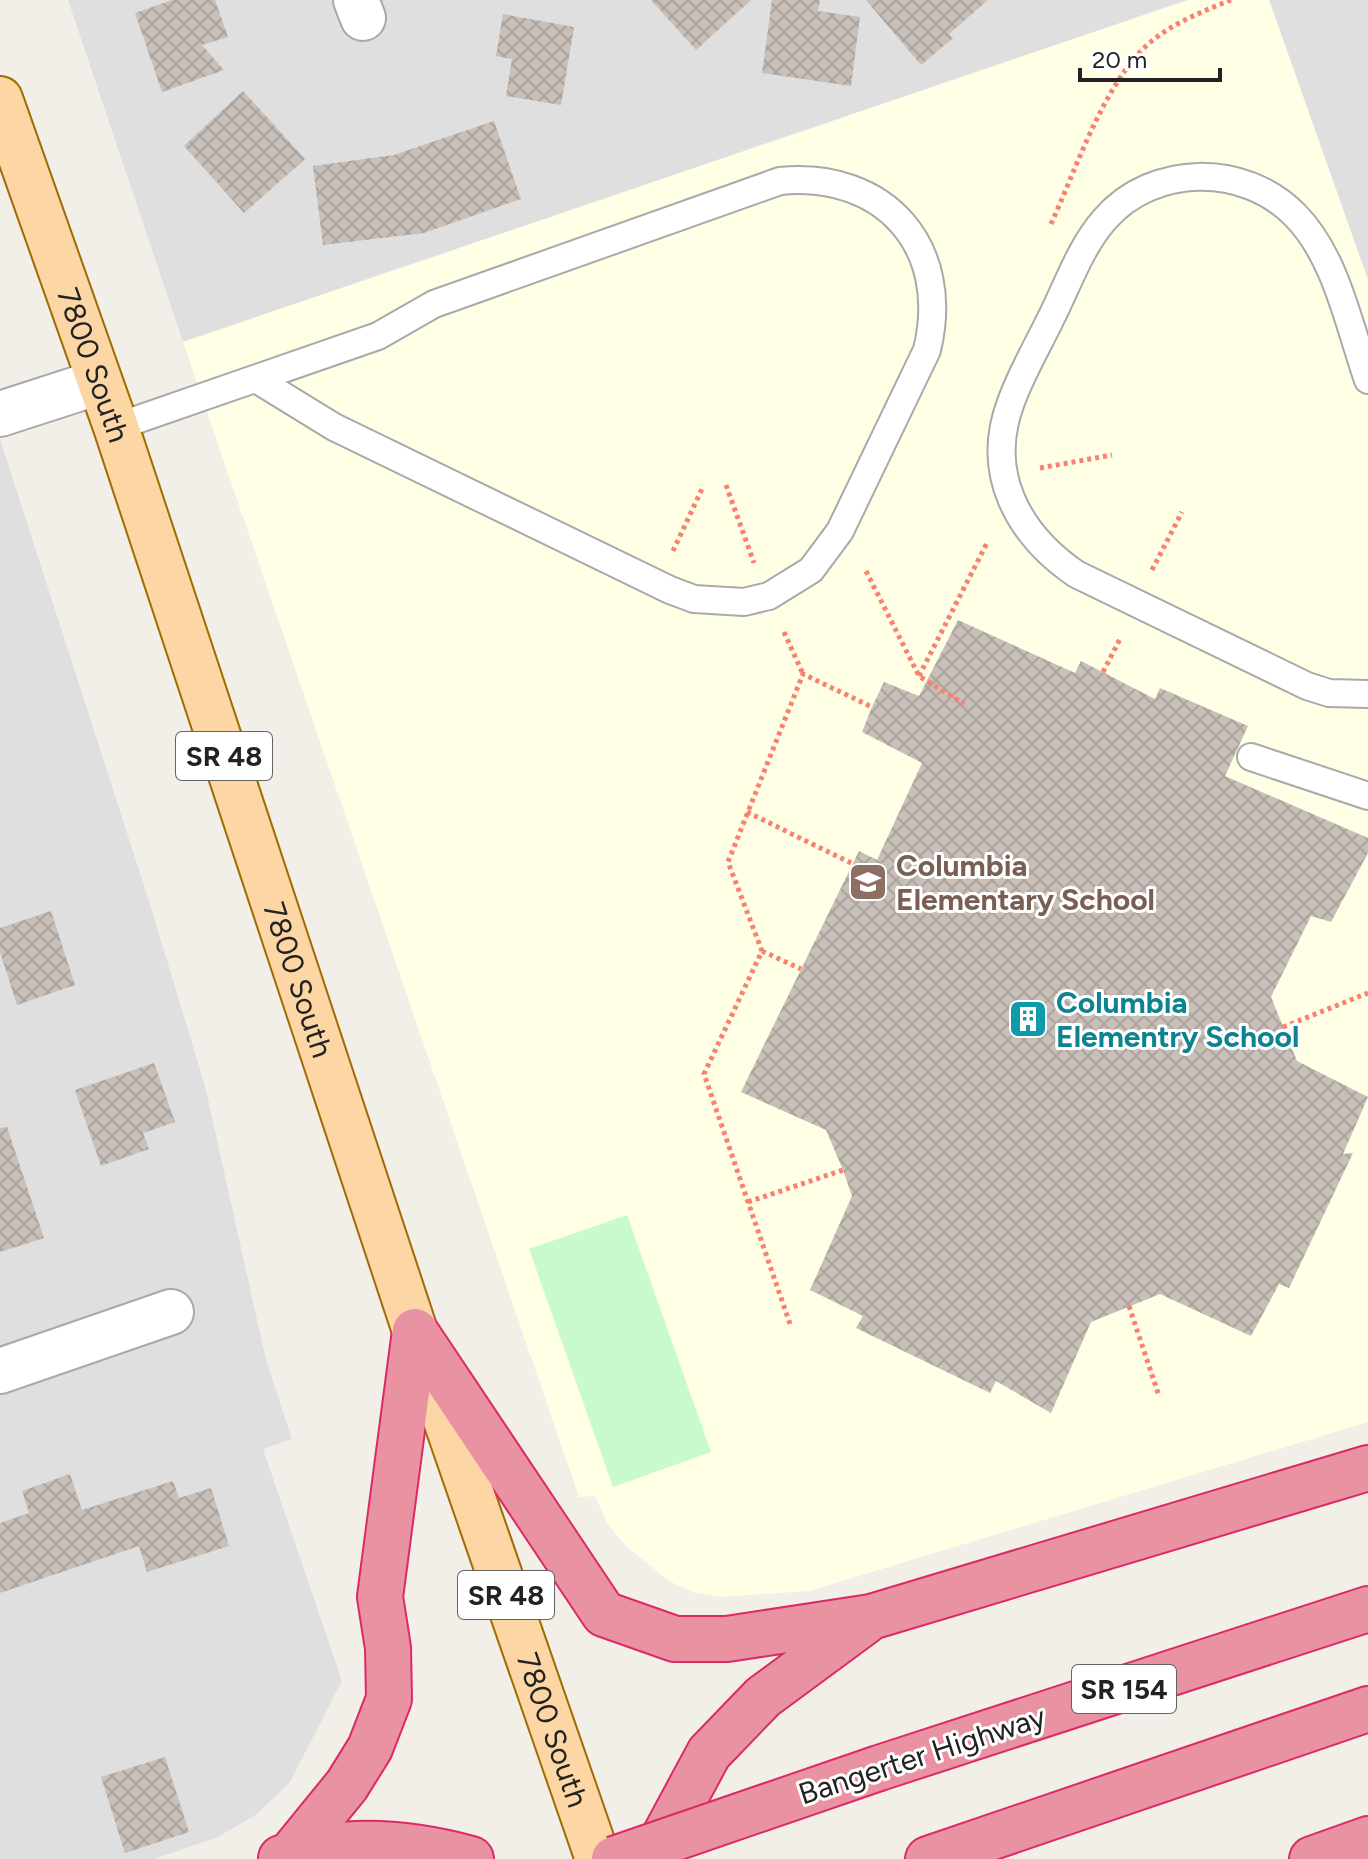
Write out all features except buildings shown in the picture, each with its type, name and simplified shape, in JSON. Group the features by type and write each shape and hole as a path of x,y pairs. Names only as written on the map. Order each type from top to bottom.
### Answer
{"highway":[{"path":"415,1331 604,1614 658,1636 700,1640 871,1617 1368,1468"},
{"path":"284,1857 347,1785 370,1748 389,1699 388,1648 380,1597 415,1331"},
{"name":"Bangerter Highway","path":"614,1859 879,1768 1368,1609"},
{"path":"652,1859 709,1753 763,1697 871,1617"},
{"path":"928,1859 1368,1709"},
{"path":"1312,1859 1368,1839"},
{"path":"284,1857 340,1844 389,1843 471,1859"}],"main road":[{"name":"7800 South","path":"0,99 116,427 415,1331 598,1859"}],"street":[{"path":"0,414 99,382"},
{"path":"0,1371 171,1312"}],"lane":[{"path":"1368,380 1324,258 1295,214 1274,197 1225,177 1173,179 1126,200 1091,238 1011,402 1002,453 1004,478 1014,507 1030,534 1050,557 1076,574 1307,686 1329,693 1368,694"},
{"path":"116,427 378,336 434,304 780,181 805,178 852,187 897,216 915,239 928,265 934,293 934,322 927,350 827,552 790,585 744,602 694,599 670,590 334,427 256,379"},
{"path":"1251,757 1368,796"}],"path":[{"path":"1051,224 1117,80 1143,49 1186,18 1231,0"},
{"path":"1039,468 1112,455"},
{"path":"726,485 755,564"},
{"path":"672,552 702,489"},
{"path":"1152,571 1182,512"},
{"path":"919,676 987,543"},
{"path":"866,571 919,676 964,704"},
{"path":"784,632 803,674 872,707"},
{"path":"1103,672 1121,637"},
{"path":"801,969 762,951 728,862 803,674"},
{"path":"747,812 853,864"},
{"path":"762,951 704,1074 790,1324"},
{"path":"1283,1027 1368,993"},
{"path":"748,1202 843,1170"},
{"path":"1129,1306 1159,1396"}],"shaded area":[{"path":"68,0 1188,0 183,342"},
{"name":"Columbia Elementary School","path":"1188,0 1269,0 1368,280 1368,1422 809,1591 720,1597 693,1592 669,1581 627,1547 607,1523 595,1496 579,1497 183,342"},
{"path":"1269,0 1368,0 1368,280"},
{"path":"0,439 149,901 205,1086 266,1360 292,1439 263,1449 342,1681 290,1782 257,1814 218,1837 154,1859 0,1859"}],"green space":[{"path":"627,1215 711,1452 613,1487 529,1249"}],"place":[{"name":"Columbia Elementary School","path":"868,882"},
{"name":"Columbia Elementry School","path":"1028,1019"}]}
